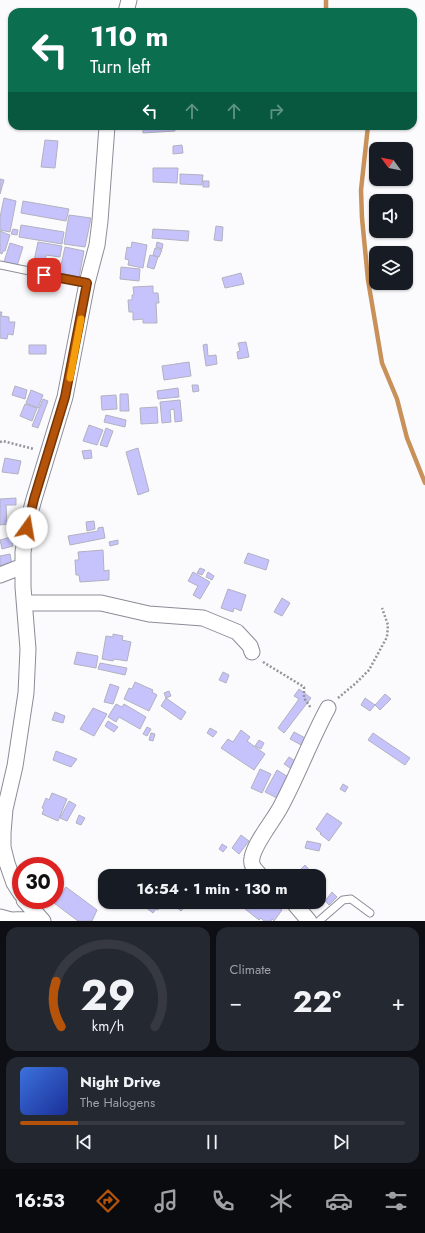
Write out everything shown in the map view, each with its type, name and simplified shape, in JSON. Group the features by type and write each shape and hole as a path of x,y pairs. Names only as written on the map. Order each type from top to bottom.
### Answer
{"street":[{"path":"12,877 7,863 2,833 5,809 16,759 26,693 28,649 23,552 28,521 65,397 87,283 97,246 107,130"},
{"path":"0,575 23,566"},
{"path":"25,603 101,603 149,614 203,618 237,632 250,646 252,652"},
{"path":"255,869 252,865 252,857 256,847 296,779 316,730 327,710"},
{"path":"32,909 42,920"},
{"path":"299,909 309,921"},
{"path":"0,917 11,920 42,920"}],"lane":[{"path":"0,266 87,283"},
{"path":"319,921 343,900 351,899 370,913"}],"path":[{"path":"0,442 3,441 49,453"},
{"path":"252,652 262,662 303,685 304,698 309,707 315,710 327,710 332,703 369,670 387,636 388,625 382,608"}],"building":[{"path":"143,130 175,130 175,131 143,133"},
{"path":"45,140 58,141 55,168 41,167"},
{"path":"182,145 183,153 173,154 173,146"},
{"path":"153,168 178,168 177,183 153,182"},
{"path":"180,174 203,175 202,185 180,184"},
{"path":"0,179 4,180 0,194"},
{"path":"203,181 209,181 209,187 203,187"},
{"path":"4,198 16,201 10,232 0,230 0,217"},
{"path":"23,201 69,209 66,221 21,213"},
{"path":"69,215 91,218 85,247 64,244"},
{"path":"21,225 64,232 62,244 19,237"},
{"path":"216,226 223,227 222,241 214,240"},
{"path":"13,229 18,230 17,235 11,234"},
{"path":"153,229 189,231 188,241 152,238"},
{"path":"0,231 10,235 5,251 3,251 2,254 0,253"},
{"path":"38,242 62,246 60,257 46,255 45,263 34,261"},
{"path":"132,242 147,245 143,268 128,265 129,260 125,259 127,247 131,248"},
{"path":"157,242 163,244 162,249 156,247"},
{"path":"10,243 23,247 16,269 3,265"},
{"path":"65,247 84,251 78,283 58,279"},
{"path":"155,248 162,250 159,257 153,255"},
{"path":"150,255 158,257 154,269 147,267"},
{"path":"121,267 140,269 139,281 120,279"},
{"path":"241,273 244,284 225,288 222,278"},
{"path":"153,286 153,293 158,293 159,303 156,303 157,323 143,323 143,319 133,320 133,312 129,312 128,300 132,300 132,295 134,295 133,287"},
{"path":"0,312 2,312 1,316 9,317 9,322 15,322 13,335 8,334 7,339 0,338"},
{"path":"246,342 249,357 238,359 237,352 240,351 238,343"},
{"path":"207,344 208,356 216,355 217,364 206,366 203,345"},
{"path":"29,345 46,345 46,354 29,354"},
{"path":"189,362 191,376 164,380 162,366"},
{"path":"192,385 198,385 199,391 193,392"},
{"path":"15,386 27,390 25,399 12,395"},
{"path":"178,388 179,397 158,399 157,391"},
{"path":"31,390 43,395 38,408 26,403"},
{"path":"120,394 128,394 129,411 120,411"},
{"path":"116,395 117,409 102,410 101,396"},
{"path":"43,399 48,401 38,428 32,426"},
{"path":"180,400 182,421 175,422 174,409 170,410 171,422 162,423 160,402"},
{"path":"25,404 37,408 32,421 20,416"},
{"path":"157,407 158,423 141,424 140,408"},
{"path":"106,415 126,420 125,427 104,422"},
{"path":"89,425 103,430 97,445 83,441"},
{"path":"106,428 113,431 107,447 100,445"},
{"path":"138,448 149,491 138,495 126,452"},
{"path":"91,450 92,458 84,459 82,451"},
{"path":"5,458 21,461 18,474 2,472"},
{"path":"16,498 16,505 6,505 7,524 0,525 0,499"},
{"path":"94,521 95,529 87,531 86,522"},
{"path":"103,527 105,538 70,545 68,536 98,531 98,528"},
{"path":"11,537 13,546 2,549 0,540"},
{"path":"118,540 118,544 110,546 109,542"},
{"path":"103,550 104,571 109,570 109,580 80,582 79,575 76,575 75,560 79,560 78,552"},
{"path":"248,553 269,560 266,570 244,563"},
{"path":"10,554 14,576 0,579 0,556"},
{"path":"200,568 205,570 202,575 197,573"},
{"path":"193,572 210,582 200,599 193,595 198,586 188,581"},
{"path":"208,572 214,576 212,580 206,577"},
{"path":"228,589 246,595 241,611 234,608 233,612 221,608"},
{"path":"282,598 290,603 282,616 274,612"},
{"path":"113,634 123,636 122,640 131,642 127,661 102,659 106,636 113,637"},
{"path":"77,652 98,656 96,668 74,664"},
{"path":"100,663 127,668 125,675 98,669"},
{"path":"223,672 229,675 226,683 219,680"},
{"path":"135,682 153,690 152,692 157,695 149,711 124,699 129,688 132,689"},
{"path":"110,684 119,687 113,704 104,702"},
{"path":"299,689 311,698 284,733 278,728 299,699 294,696"},
{"path":"169,691 171,696 166,698 164,693"},
{"path":"385,694 391,699 380,710 375,705"},
{"path":"166,698 186,712 181,720 161,706"},
{"path":"365,698 375,705 370,711 361,705"},
{"path":"116,704 122,707 124,704 146,717 140,729 119,717 116,722 108,717"},
{"path":"93,708 107,714 94,736 80,729"},
{"path":"55,712 65,716 63,723 52,720"},
{"path":"108,721 118,727 114,732 105,726"},
{"path":"147,727 151,729 147,736 143,734"},
{"path":"210,728 217,732 213,737 207,733"},
{"path":"241,730 250,737 247,741 265,754 254,770 221,748 228,739 233,742"},
{"path":"294,732 307,739 303,746 290,739"},
{"path":"151,733 155,734 153,741 149,740"},
{"path":"373,733 410,758 405,765 368,740"},
{"path":"259,740 264,743 261,749 255,746"},
{"path":"56,751 77,759 71,767 53,760"},
{"path":"289,757 301,765 296,772 284,764"},
{"path":"260,769 271,774 262,793 251,788"},
{"path":"277,770 290,778 279,799 265,792"},
{"path":"343,784 348,787 345,792 340,789"},
{"path":"52,793 67,799 58,821 42,814 44,809 42,808 46,798 49,800"},
{"path":"69,801 76,805 67,821 60,818"},
{"path":"327,813 342,823 329,841 316,829"},
{"path":"79,815 85,818 81,825 76,823"},
{"path":"241,835 249,841 239,854 232,848"},
{"path":"307,841 321,844 319,851 305,848"},
{"path":"222,844 227,847 223,852 219,849"},
{"path":"305,865 309,869 301,869"},
{"path":"66,887 97,910 92,921 78,921 62,909 64,909 64,890"},
{"path":"332,892 337,897 329,905 326,900"},
{"path":"148,909 156,909 153,913"},
{"path":"245,909 282,910 274,921 272,919 271,921 264,921 261,918 259,920"}],"waterway":[{"path":"326,0 326,8"},
{"path":"368,130 361,190 368,280 382,363 397,399 407,438 425,483"}],"slow traffic":[{"path":"70,378 81,319"}],"route":[{"path":"27,528 34,499 65,397 87,283 44,275"}]}
